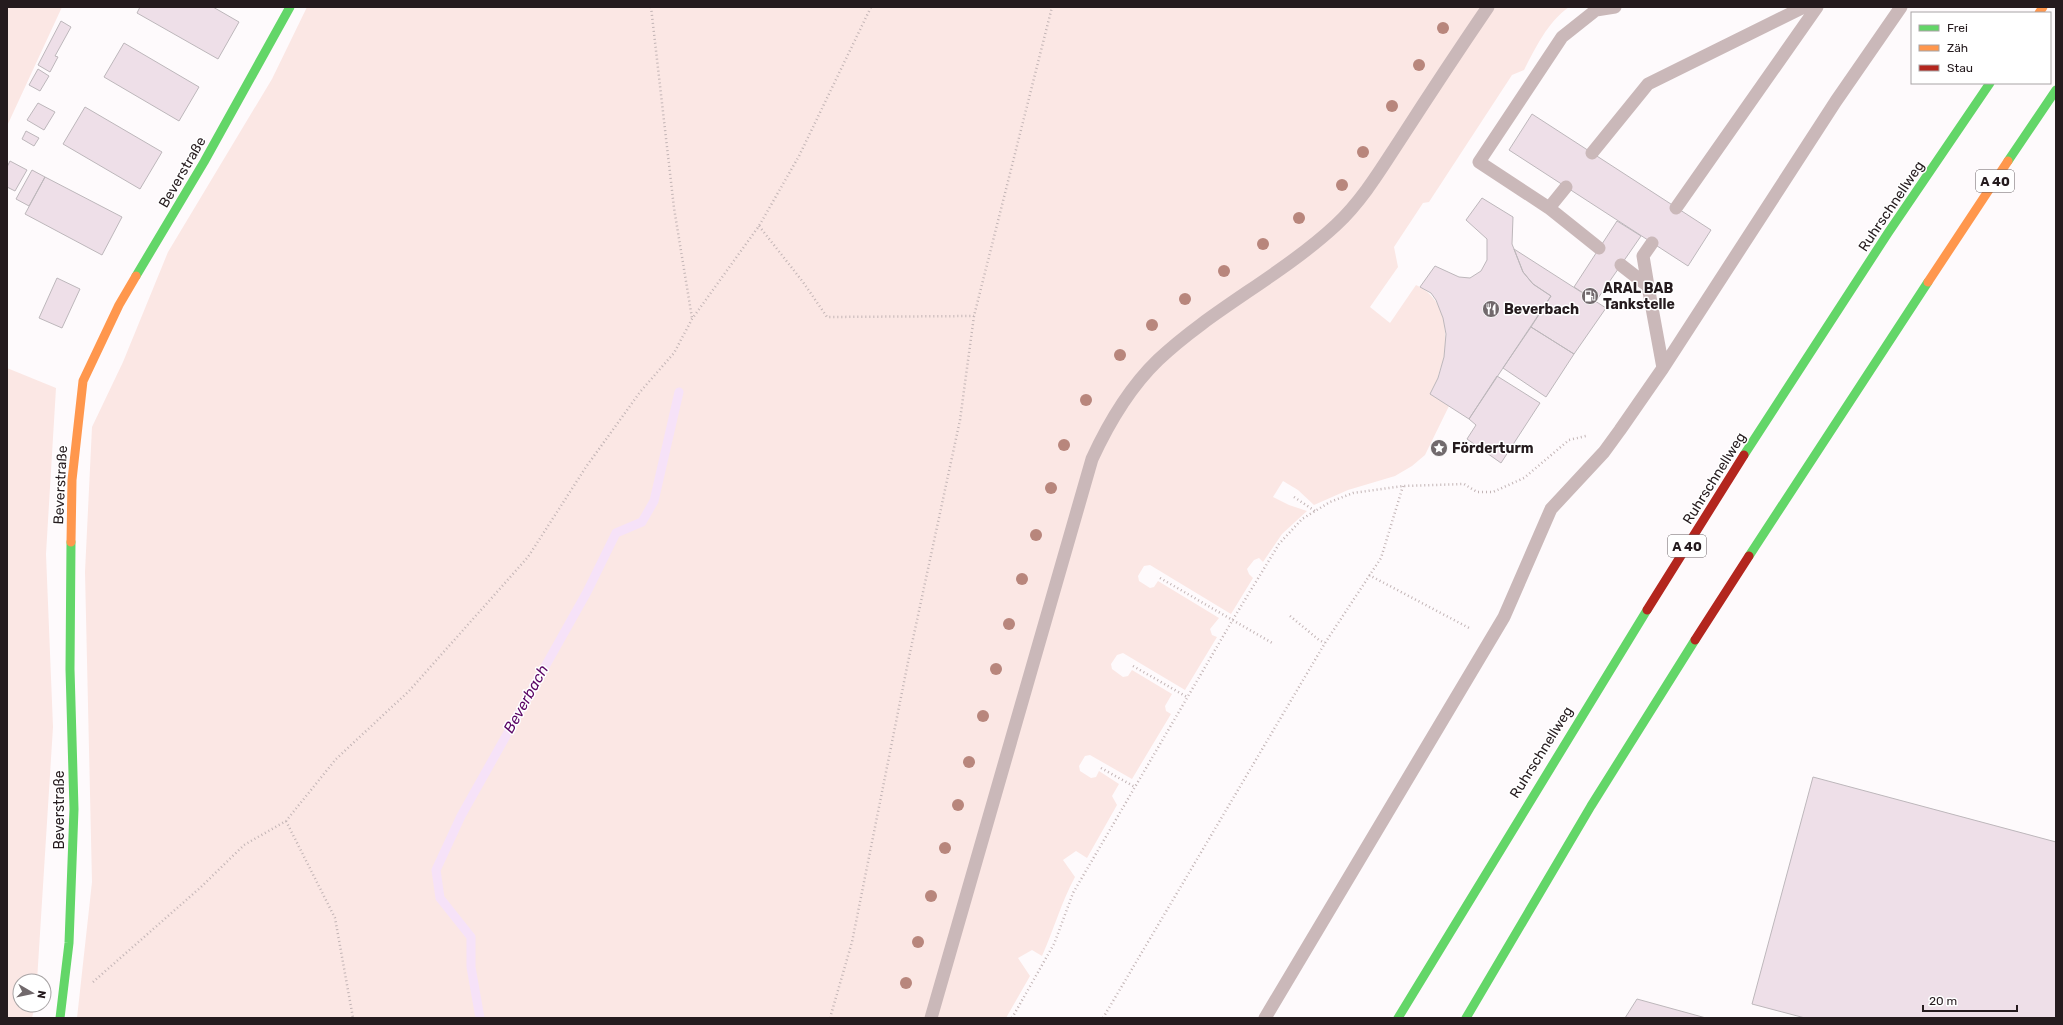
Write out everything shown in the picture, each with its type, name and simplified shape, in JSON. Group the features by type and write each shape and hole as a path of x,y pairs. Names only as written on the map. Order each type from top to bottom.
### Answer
{"main road":[{"name":"Beverstraße","path":"61,1014 69,943 74,810 70,669 72,480 83,381 120,305 204,162 290,7"},
{"name":"Ruhrschnellweg","path":"1398,1018 1504,839 1622,648 1795,376 1989,84"},
{"name":"A 40","path":"1466,1018 1570,841 1731,583 1934,272 2056,90"}],"lane":[{"path":"931,1018 1092,459 1109,423 1131,391 1157,361 1187,334 1298,256 1337,225 1369,187 1488,7"},
{"path":"1599,248 1549,208 1479,162 1562,36 1596,10 1614,7"},
{"path":"1592,153 1648,84 1804,7"},
{"path":"1676,208 1817,7"},
{"path":"1265,1018 1504,617 1551,509 1604,452 1620,430 1663,368 1836,101 1901,7"},
{"path":"1549,208 1566,187"},
{"path":"1652,243 1643,256 1663,368"},
{"path":"1621,265 1648,286"}],"path":[{"path":"651,7 674,208 692,319"},
{"path":"61,1014 201,887 244,845 286,821 336,759 409,691 528,557 586,467 640,392 674,353 692,319 759,226 799,156 871,7"},
{"path":"830,1018 852,942 908,662 960,420 974,316 1052,7"},
{"path":"759,226 803,282 827,317 974,316"},
{"path":"1012,1018 1054,944 1073,893 1232,621 1279,544 1302,519 1330,502 1353,493 1403,486 1464,484 1477,492 1493,492 1524,478 1569,440 1620,430"},
{"path":"1103,1018 1325,643 1380,558 1403,486"},
{"path":"1294,497 1315,511"},
{"path":"1369,575 1490,639"},
{"path":"1160,578 1274,644"},
{"path":"1290,616 1319,640 1325,643"},
{"path":"1132,666 1188,697"},
{"path":"1100,768 1135,787"},
{"path":"286,821 335,918 353,1018"}],"shaded area":[{"path":"7,7 62,7 7,126"},
{"path":"307,7 1569,7 1554,20 1548,28 1524,70 1512,75 1429,202 1423,203 1394,247 1398,267 1370,307 1390,323 1416,285 1433,298 1442,315 1445,345 1438,380 1449,406 1425,455 1412,466 1395,476 1348,490 1314,505 1298,490 1283,481 1273,497 1289,505 1307,511 1282,534 1263,562 1259,558 1254,560 1247,569 1253,578 1231,614 1150,565 1144,566 1138,576 1139,581 1150,588 1154,587 1158,581 1219,618 1210,629 1212,635 1217,637 1185,690 1123,653 1117,655 1111,664 1112,669 1123,677 1128,676 1132,670 1172,694 1165,706 1166,711 1171,714 1132,779 1090,755 1085,756 1079,766 1080,771 1091,778 1096,777 1099,771 1119,784 1112,796 1117,805 1087,858 1076,851 1063,860 1075,877 1042,956 1032,950 1018,958 1030,976 1006,1018 77,1018 92,882 85,572 92,427 123,362 168,252 272,79"},
{"path":"7,368 56,388 46,554 53,727 38,973 12,973 12,1013 33,1013 32,1018 7,1018"}],"building":[{"path":"140,7 213,7 239,22 218,59 137,13"},
{"path":"61,21 71,27 55,56 58,57 50,72 38,65"},
{"path":"124,43 199,87 179,121 104,77"},
{"path":"38,69 49,76 40,91 29,85"},
{"path":"38,103 55,112 44,130 27,120"},
{"path":"85,107 162,152 140,189 63,144"},
{"path":"1532,114 1711,230 1688,266 1509,150"},
{"path":"26,131 39,138 34,146 22,139"},
{"path":"10,161 27,170 15,191 7,187 7,167"},
{"path":"32,170 45,177 29,206 16,199"},
{"path":"45,177 122,217 102,255 25,214"},
{"name":"Beverbach","path":"1482,198 1513,217 1512,244 1523,272 1533,284 1551,296 1469,419 1430,394 1438,378 1444,357 1446,334 1443,318 1436,300 1431,293 1420,287 1435,266 1459,277 1470,278 1481,271 1487,260 1487,239 1466,220"},
{"path":"1617,221 1641,236 1596,301 1574,287"},
{"path":"1514,249 1606,308 1574,354 1531,327 1551,296 1533,284 1523,272"},
{"path":"57,278 80,289 62,328 39,318"},
{"path":"1531,327 1574,354 1546,397 1503,368"},
{"path":"1497,376 1540,403 1501,463 1467,439 1476,425 1469,419"},
{"path":"1813,777 2056,842 2056,1018 1805,1018 1752,1004"},
{"path":"1637,999 1706,1018 1625,1018"}],"waterway":[{"name":"Beverbach","path":"480,1018 471,967 471,937 440,898 436,870 461,816 587,592 616,533 642,522 654,501 679,392"}],"traffic: fast":[{"path":"136,276 204,162 290,7"},
{"path":"1744,455 1888,233 1989,84"},
{"path":"2008,161 2056,90"},
{"path":"1749,556 1928,282"},
{"path":"60,1018 69,943 74,809 70,669 71,542"},
{"path":"1398,1018 1647,610"},
{"path":"1466,1018 1591,806 1695,640"}],"traffic: slow":[{"path":"2040,12 2043,7"},
{"path":"1928,282 2008,161"},
{"path":"71,542 72,480 83,381 119,305 136,276"}],"traffic: jam":[{"path":"1647,610 1744,455"},
{"path":"1695,640 1749,556"}],"place":[{"name":"ARAL BAB Tankstelle","path":"1590,296"},
{"name":"Beverbach","path":"1491,309"},
{"name":"Förderturm","path":"1439,448"}]}
